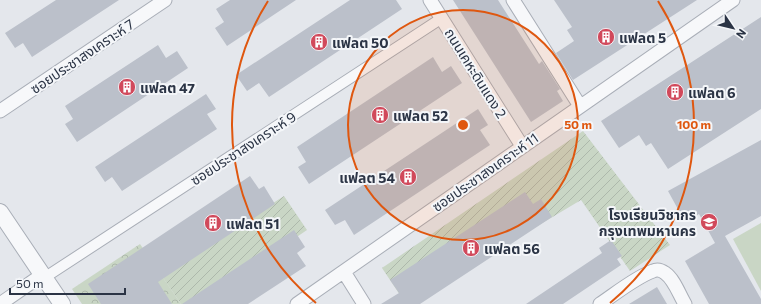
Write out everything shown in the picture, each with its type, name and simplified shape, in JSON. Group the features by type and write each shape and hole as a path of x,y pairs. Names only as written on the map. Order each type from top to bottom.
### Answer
{"street":[{"name":"ซอยประชาสงเคราะห์ 7","path":"0,111 165,0"},
{"name":"ถนนเคหะดินแดง 2","path":"430,0 522,146"},
{"path":"513,0 580,106"},
{"name":"ซอยประชาสงเคราะห์ 11","path":"297,304 733,0"},
{"name":"ซอยประชาสงเคราะห์ 9","path":"43,276 442,18"},
{"path":"0,212 62,304"},
{"path":"600,304 654,270 660,270 666,273 673,282 685,304"},
{"path":"344,272 364,304"},
{"path":"0,304 43,276"}],"green space":[{"path":"583,131 670,245 630,271 581,200 406,304 382,268"},
{"path":"284,196 307,230 198,304 181,304 161,275"},
{"path":"761,223 761,291 733,239"},
{"path":"140,244 181,304 82,304 72,289"}],"building":[{"path":"56,0 119,0 32,57 23,43 15,48 5,33"},
{"path":"230,0 296,0 227,46 215,28 224,22 216,9"},
{"name":"แฟลต 50","path":"350,0 396,0 402,9 269,97 259,83 247,91 236,75"},
{"path":"453,0 498,0 539,64 542,61 560,89 557,91 563,101 531,122"},
{"name":"แฟลต 5","path":"554,0 697,0 573,80 556,53 574,41 567,30 572,27"},
{"name":"แฟลต 6","path":"761,17 761,109 668,169 651,143 646,146 639,135 619,148 601,121"},
{"name":"แฟลต 47","path":"158,45 166,58 177,51 188,68 77,142 65,124 73,119 65,106"},
{"name":"แฟลต 52","path":"433,57 442,72 451,66 462,83 309,184 298,167 306,162 297,147"},
{"path":"206,94 216,109 207,114 217,129 122,191 112,177 105,182 95,167"},
{"name":"แฟลต 54","path":"478,109 488,125 480,130 490,145 354,235 345,220 335,225 325,210"},
{"name":"โรงเรียนวิชากร กรุงเทพมหานคร","path":"761,140 761,216 725,236 761,299 761,304 709,304 685,261 715,243 699,214 685,222 668,191"},
{"name":"แฟลต 51","path":"250,176 259,189 264,186 275,204 158,282 172,304 101,304 88,284"},
{"name":"แฟลต 56","path":"525,192 533,204 541,199 552,217 420,304 381,304 399,293 390,280"},
{"path":"294,230 305,247 297,253 306,266 248,304 182,304"},
{"path":"611,240 622,256 617,259 621,265 563,304 526,304 602,253 599,248"},
{"path":"657,287 667,304 629,304"}],"place":[{"name":"แฟลต 5","path":"606,37"},
{"name":"แฟลต 50","path":"319,42"},
{"name":"แฟลต 47","path":"127,87"},
{"name":"แฟลต 6","path":"675,92"},
{"name":"แฟลต 52","path":"380,115"},
{"name":"แฟลต 54","path":"408,177"},
{"name":"โรงเรียนวิชากร กรุงเทพมหานคร","path":"709,222"},
{"name":"แฟลต 51","path":"213,223"},
{"name":"แฟลต 56","path":"471,248"}]}
